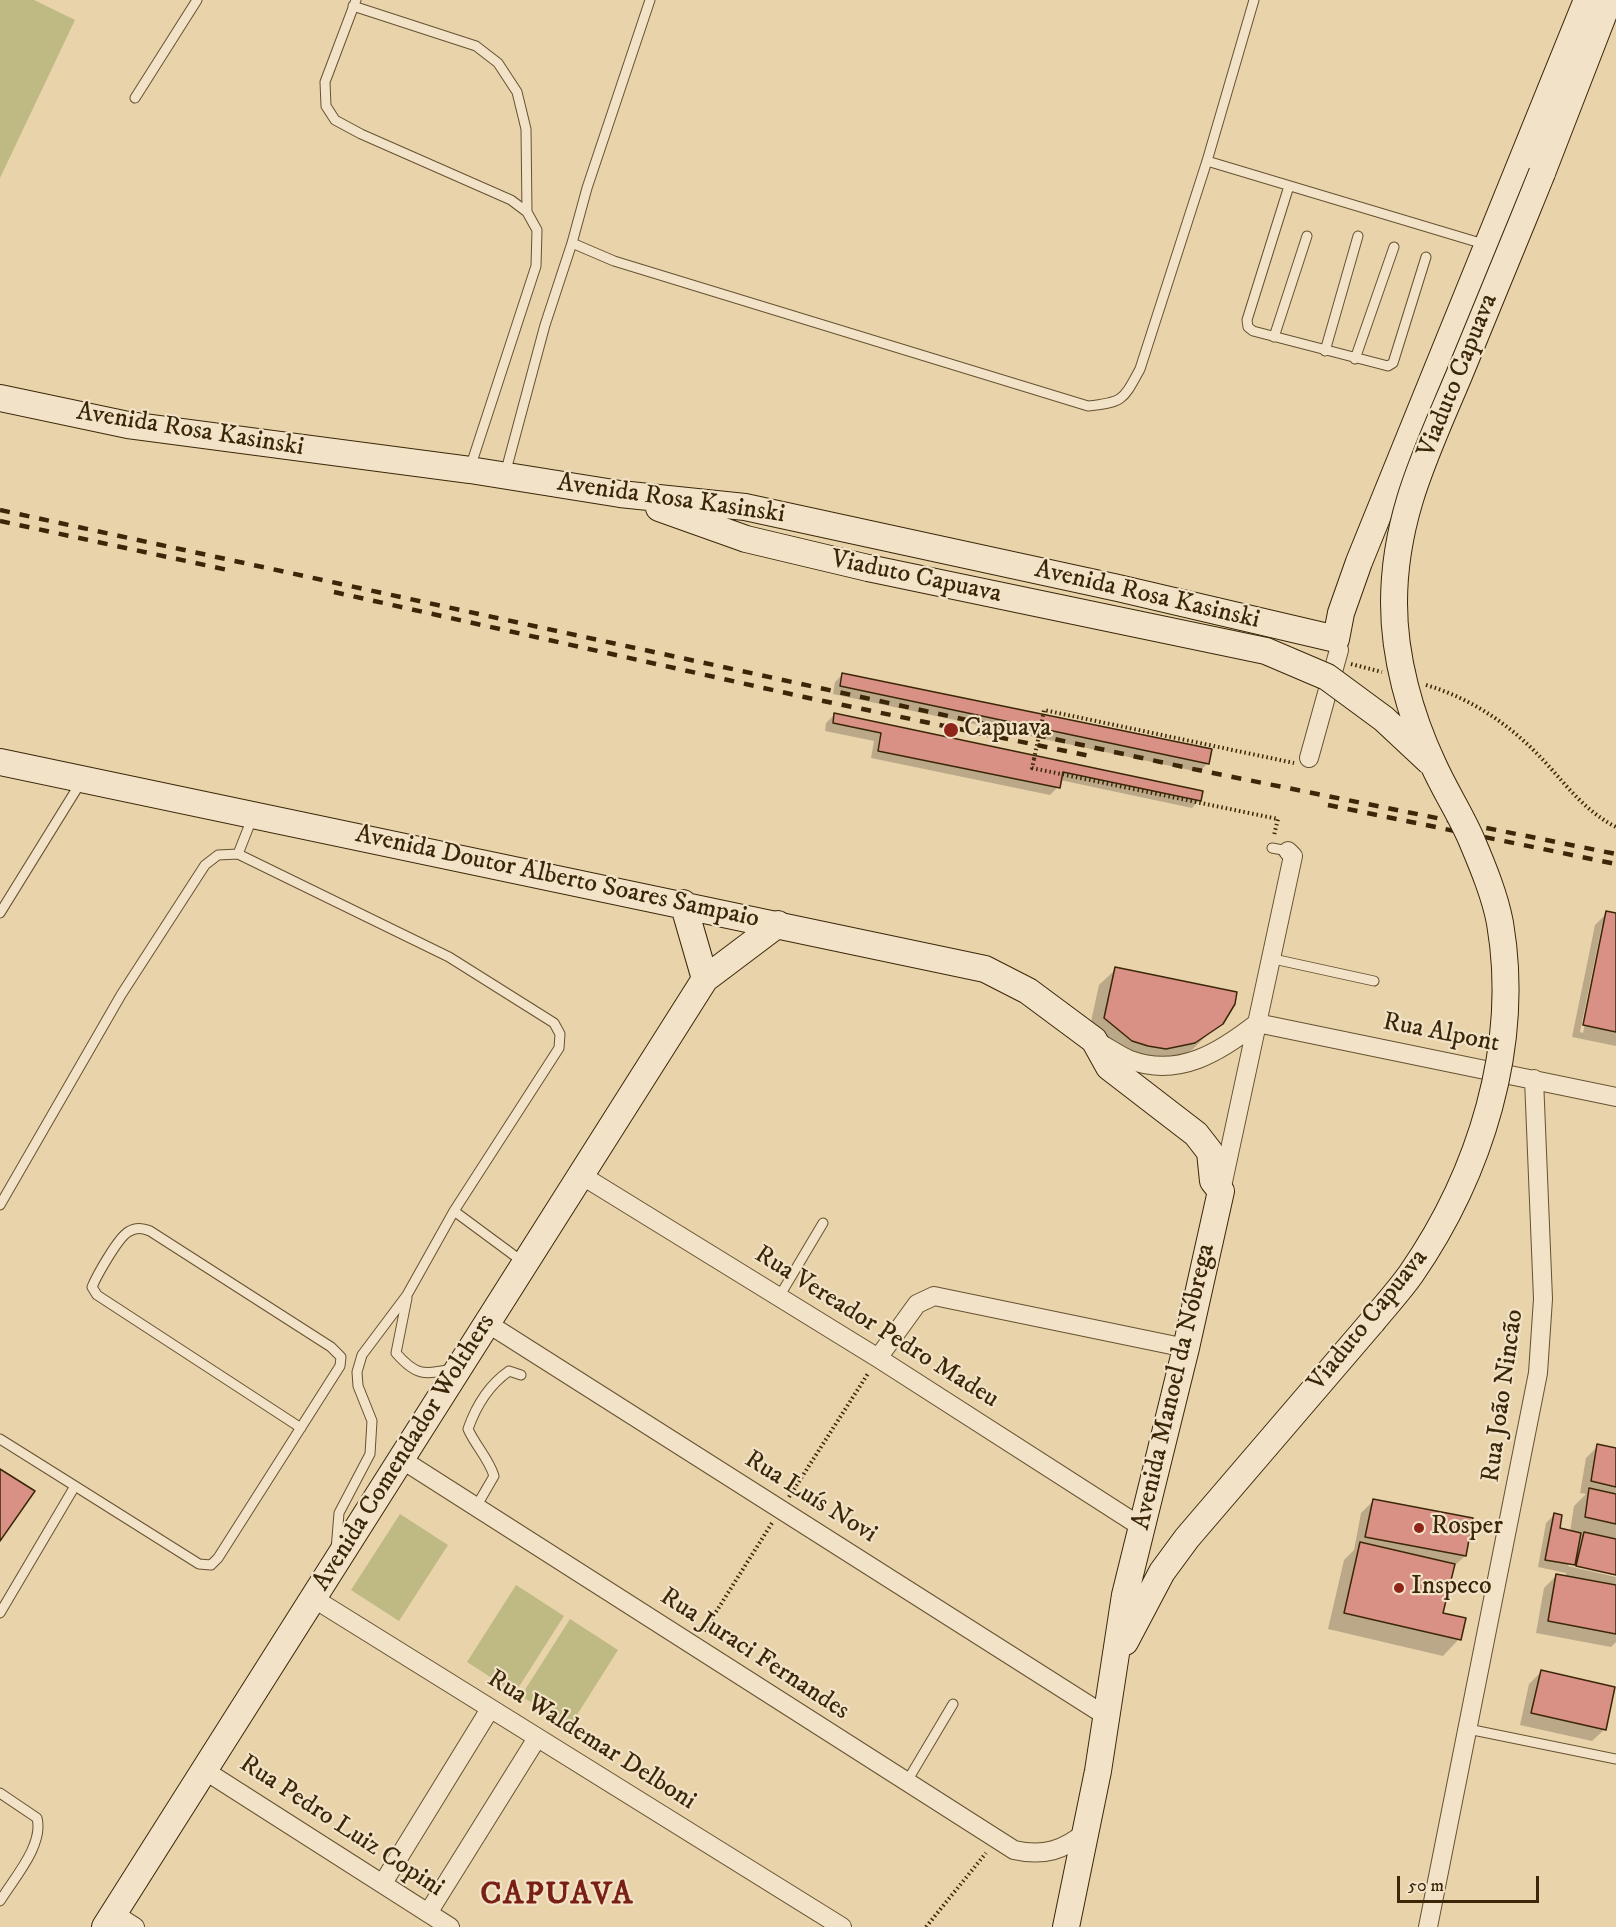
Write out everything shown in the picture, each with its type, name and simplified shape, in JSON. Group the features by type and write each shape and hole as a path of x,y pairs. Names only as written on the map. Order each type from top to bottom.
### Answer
{"main road":[{"path":"1336,649 1341,613 1359,562 1587,0"},
{"name":"Viaduto Capuava","path":"1115,1661 1162,1572 1186,1538 1409,1277 1433,1240 1465,1178 1498,1076 1505,1020 1500,922 1472,843 1433,764 1404,681 1395,634 1395,565 1409,495 1542,173 1609,0"},
{"name":"Avenida Rosa Kasinski","path":"0,398 129,426 470,470 620,494 745,507 1106,585 1336,649"},
{"name":"Viaduto Capuava","path":"620,494 746,539 868,568 1266,651 1327,677 1348,691 1433,764"},
{"name":"Avenida Doutor Alberto Soares Sampaio","path":"0,762 682,903 985,969 1028,991 1094,1040 1109,1067 1196,1134 1210,1152 1213,1180 1221,1191"},
{"path":"682,903 705,979"},
{"name":"Avenida Comendador Wolthers","path":"109,1920 705,979 778,924"},
{"name":"Avenida Manoel da Nóbrega","path":"1066,1927 1087,1831 1125,1595 1186,1347 1221,1191"}],"street":[{"path":"1302,760 1336,649"},
{"name":"Avenida Manoel da Nóbrega","path":"1221,1191 1269,958 1293,856 1280,850"},
{"name":"Avenida Doutor Alberto Soares Sampaio","path":"1094,1040 1130,1060 1171,1065 1188,1063 1214,1054 1257,1023"},
{"name":"Rua Alpont","path":"1257,1023 1616,1097"},
{"name":"Rua João Nincão","path":"1428,1927 1521,1471 1542,1336 1534,1079"},
{"name":"Rua Vereador Pedro Madeu","path":"581,1175 878,1358 1143,1527"},
{"path":"878,1358 917,1304 934,1296 1186,1347"},
{"name":"Rua Luís Novi","path":"487,1323 1106,1716"},
{"name":"Rua Juraci Fernandes","path":"401,1459 1014,1850 1047,1853 1070,1845 1087,1831"},
{"name":"Rua Waldemar Delboni","path":"313,1598 842,1927"},
{"path":"383,1883 490,1709"},
{"path":"428,1913 537,1738"},
{"name":"Rua Pedro Luiz Copini","path":"204,1770 450,1927"},
{"path":"109,1920 135,1927"}],"lane":[{"path":"135,98 197,0"},
{"path":"505,475 545,325 587,188 650,0"},
{"path":"572,243 614,261 1088,406 1109,404 1123,398 1140,369 1207,161 1254,0"},
{"path":"470,470 536,266 537,230 527,212 511,200 361,134 335,120 326,106 325,82 354,3 476,46 498,63 517,92 526,129 527,212"},
{"path":"1207,161 1489,246"},
{"path":"1288,186 1247,320 1248,327 1274,337 1382,367 1393,363 1426,257"},
{"path":"1274,337 1307,236"},
{"path":"1325,351 1358,236"},
{"path":"1355,359 1394,247"},
{"path":"0,913 82,780"},
{"path":"238,854 254,814"},
{"path":"0,1204 121,995 205,865 218,855 238,854 449,957 554,1023 560,1034 559,1048 454,1211 407,1295 362,1355 357,1372 358,1386 372,1421 370,1454 339,1513 334,1544 338,1558"},
{"path":"1269,958 1374,981"},
{"path":"454,1211 525,1263"},
{"path":"779,1297 823,1223"},
{"path":"0,1439 199,1564 211,1565 301,1428 340,1366 341,1357 331,1347 150,1231 140,1227 126,1232 96,1277 92,1287 97,1295 301,1428"},
{"path":"407,1295 396,1353 410,1369 428,1374 459,1368"},
{"path":"476,1507 494,1476 468,1429 476,1408 500,1378 509,1371 521,1375"},
{"path":"0,1613 75,1486"},
{"path":"906,1783 953,1704"},
{"path":"1468,1729 1616,1760"},
{"path":"0,1793 37,1818 40,1829 0,1901"}],"path":[{"path":"1336,649 1386,673"},
{"path":"1419,683 1460,698 1489,713 1545,761 1590,811 1616,827"},
{"path":"1280,850 1278,819 1032,768 1044,710 1302,760"},
{"path":"926,1927 996,1840"}],"shaded area":[{"path":"0,0 34,0 75,20 0,178"},
{"path":"400,1514 448,1545 399,1621 351,1590"},
{"path":"516,1585 564,1616 515,1693 467,1662"},
{"path":"570,1619 618,1650 570,1726 521,1696"}],"building":[{"path":"842,673 1212,749 1209,764 840,686"},
{"path":"834,713 1203,791 1201,801 1063,772 1060,788 878,751 881,733 833,723"},
{"path":"1606,911 1616,913 1616,1032 1583,1025"},
{"path":"1115,967 1237,992 1235,1004 1223,1024 1195,1043 1166,1049 1148,1046 1132,1041 1104,1018"},
{"path":"1597,1444 1616,1448 1616,1487 1591,1481"},
{"path":"0,1469 35,1491 0,1541"},
{"path":"1589,1488 1616,1494 1616,1524 1585,1517"},
{"name":"Rosper","path":"1373,1499 1473,1518 1466,1556 1365,1537"},
{"path":"1554,1513 1562,1515 1560,1528 1581,1533 1575,1565 1545,1560"},
{"path":"1584,1532 1616,1539 1616,1575 1576,1566"},
{"name":"Inspeco","path":"1360,1542 1455,1564 1443,1613 1466,1618 1461,1640 1344,1613"},
{"path":"1556,1574 1616,1585 1616,1634 1548,1621"},
{"path":"1541,1670 1615,1687 1606,1730 1531,1713"}],"railway":[{"path":"0,510 1188,768 1616,854"},
{"path":"0,521 228,570"},
{"path":"334,592 804,697 1090,756"},
{"path":"1328,805 1616,864"}],"place":[{"name":"Capuava","path":"951,730"},
{"name":"Rosper","path":"1419,1528"},
{"name":"Inspeco","path":"1399,1588"}],"district":[{"name":"CAPUAVA","path":"557,1896"}]}
